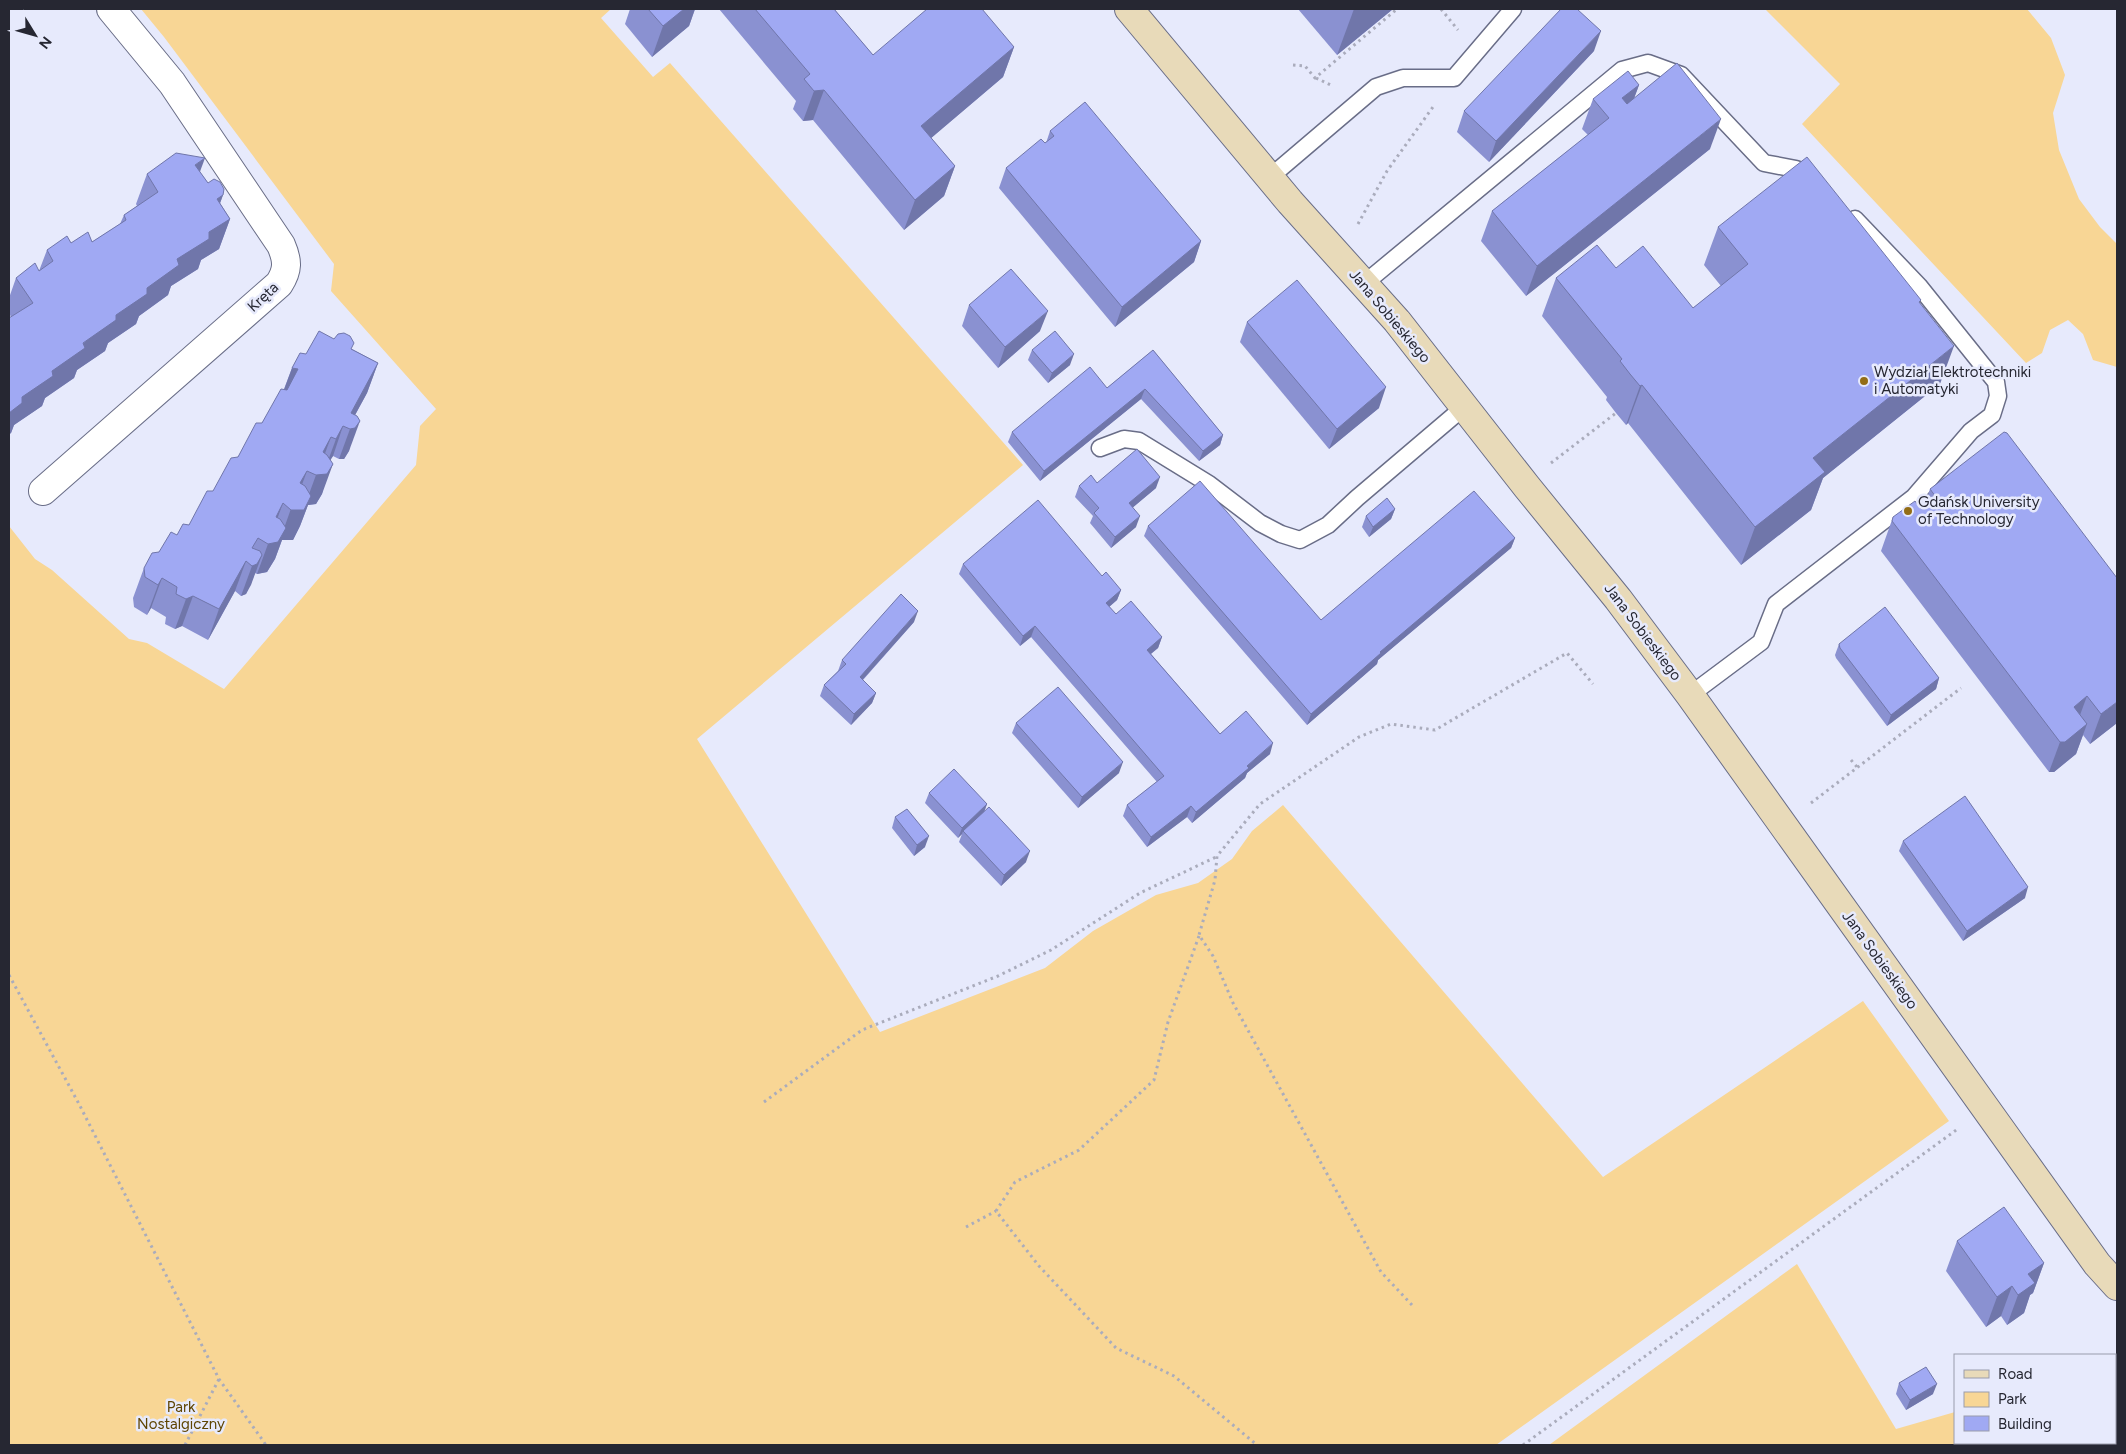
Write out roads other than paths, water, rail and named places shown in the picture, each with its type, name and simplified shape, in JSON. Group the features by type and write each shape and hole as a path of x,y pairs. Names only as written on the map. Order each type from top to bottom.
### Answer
{"main road":[{"name":"Jana Sobieskiego","path":"1129,9 1269,178 1397,321 1618,598 1690,695 2097,1264 2117,1286"}],"street":[{"name":"Kręta","path":"43,491 279,284 286,272 287,257 281,245 172,83 111,9"}],"lane":[{"path":"1269,178 1376,87 1402,78 1454,78 1513,9"},
{"path":"1364,283 1622,70 1648,63 1680,75 1764,163 1796,170 1826,189"},
{"path":"1690,695 1761,642 1776,604 1914,497 1971,431 1992,415 1995,406 1998,396 1996,382 1918,286 1846,210"},
{"path":"1100,448 1124,439 1139,440 1209,484 1260,523 1281,534 1300,540 1328,525 1464,407"}],"place":[{"name":"Wydział Elektrotechniki i Automatyki","path":"1864,381"},
{"name":"Gdańsk University of Technology","path":"1908,511"}],"park label":[{"name":"Park Nostalgiczny","path":"181,1416"}]}
